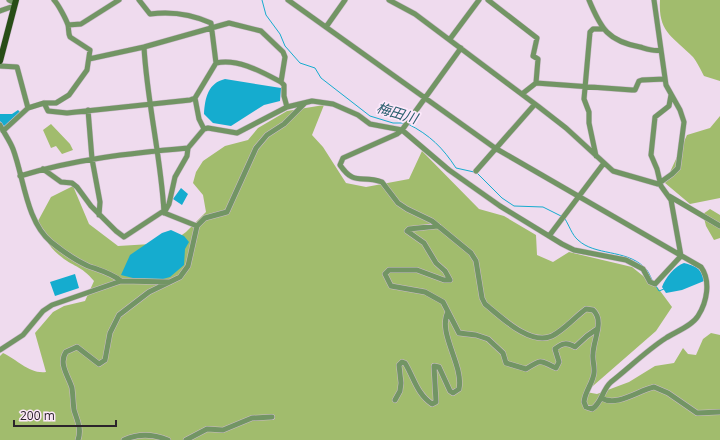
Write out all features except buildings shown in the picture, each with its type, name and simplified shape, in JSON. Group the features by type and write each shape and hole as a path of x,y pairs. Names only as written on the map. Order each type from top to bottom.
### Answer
{"main road":[{"path":"0,61 13,2"}],"street":[{"path":"3,131 28,108 44,103 56,103 69,95 87,70 90,50 70,37 68,25 62,14 60,5 54,0"},
{"path":"68,25 81,24 119,0"},
{"path":"44,103 48,111 58,113 190,100 195,98 216,63 211,23 186,14 168,12 150,14 139,0"},
{"path":"288,0 326,27 425,98 495,148 578,197 694,262 704,272 708,288 698,316 684,328 665,338 610,384 598,406 592,409 589,409 584,404 586,393 594,373 592,352 597,329 598,317 596,312 590,309 577,315 551,336 541,337 521,333 485,304 482,298 476,261 466,249 438,226 398,203 382,182 370,179 353,179 340,164 343,158 402,130 407,123 425,98 461,48"},
{"path":"326,27 345,0"},
{"path":"389,0 401,2 450,39 566,128 613,171 653,183 661,182 675,172 680,159 684,122 665,79 654,0"},
{"path":"450,39 479,0"},
{"path":"488,0 537,38 532,53 533,56 538,59 536,83"},
{"path":"589,0 602,29 619,42 637,47 661,50"},
{"path":"0,11 13,2"},
{"path":"89,59 144,47 229,23 261,31 283,52 285,57 281,82"},
{"path":"596,156 589,123 589,112 585,102 590,32 592,29 602,29"},
{"path":"144,47 152,103 156,150 163,188 164,213"},
{"path":"216,63 223,62 253,68 281,82 284,85 284,96 287,107"},
{"path":"0,66 17,67 28,108"},
{"path":"522,94 536,83 635,90 639,81 665,79"},
{"path":"671,95 669,106 656,114 654,119 651,155 661,182 671,200 681,256"},
{"path":"195,98 199,119 204,129"},
{"path":"164,213 169,204 175,177 187,156 188,148 204,129 208,128 237,133 287,107 306,102 322,101 358,115 370,124 402,130 449,170 500,206 574,250 626,260 643,269 654,284 681,256"},
{"path":"78,440 80,431 74,410 72,387 64,370 64,355 77,346 99,364 105,360 110,332 119,315 149,292 180,277 188,266 197,226 205,218 227,212 256,148 267,135 284,124 306,102"},
{"path":"476,170 535,104"},
{"path":"88,110 92,159 100,202 99,215"},
{"path":"0,125 13,149 24,192 36,220 51,242 86,265 116,276 121,281"},
{"path":"20,176 43,169 92,159 156,150 188,148"},
{"path":"549,236 604,163"},
{"path":"43,169 61,182 72,183 77,186 90,206 116,232 124,236 162,212 197,226"},
{"path":"668,195 720,226"},
{"path":"438,226 408,229 408,231 424,242 436,263 445,271 450,280 444,280 429,273 417,270 389,270 386,271 385,274 391,286 426,292 443,302 459,332 488,339 503,353 506,363 524,369 540,361 546,362 556,368 559,362 555,349 562,344 568,344 575,347 597,329"},
{"path":"1,347 23,335 43,311 52,304 121,281 171,282"},
{"path":"395,400 400,391 399,365 402,362 405,363 408,368 422,396 432,404 436,402 434,366 438,367 450,392 452,393 458,389 460,377 447,332 446,320 448,312"},
{"path":"601,398 608,401 616,401 654,387 668,393 697,413 720,412"},
{"path":"186,440 207,429 223,430 252,418 272,417"},
{"path":"124,440 142,435 154,434 168,440"}],"green space":[{"path":"660,0 720,0 720,81 704,76 693,57 668,33 662,20"},
{"path":"324,105 312,135 323,147 346,183 366,187 409,179 422,151 479,209 504,216 536,235 537,255 553,262 569,252 632,267 658,288 672,307 656,331 586,392 597,394 629,382 655,366 674,363 683,348 688,354 696,355 703,339 711,333 720,335 720,440 0,440 0,356 3,353 29,369 46,372 35,333 53,312 64,306 85,301 94,281 85,272 64,259 55,251 44,235 38,221 51,197 73,186 89,224 118,246 151,244 175,240 186,232 206,212 203,195 193,183 196,172 203,161 225,146 248,140 258,128 287,111"},
{"path":"720,116 720,198 690,204 665,183 687,135 710,128"},
{"path":"51,124 70,144 73,150 62,154 56,146 51,148 43,130"},
{"path":"710,209 720,215 720,238 714,240 706,226 703,214"}],"water":[{"path":"225,79 281,88 280,101 264,105 231,126 213,123 204,114 205,102 211,88 219,81"},
{"path":"18,110 21,113 5,128 0,121 0,114 12,114"},
{"path":"181,188 188,194 182,205 173,199"},
{"path":"171,230 184,236 189,242 185,249 184,265 170,277 163,279 133,278 121,275 130,255 162,233"},
{"path":"684,263 700,270 704,281 682,290 666,293 662,287 665,280 674,270"},
{"path":"75,274 79,288 55,296 50,282"}],"waterway":[{"name":"梅田川","path":"262,0 266,15 280,34 285,46 300,63 315,68 321,78 370,116 393,123 405,123"},
{"name":"梅田川","path":"408,124 429,137 446,154 456,168 474,172"},
{"name":"梅田川","path":"477,173 502,198 514,206 543,207 561,216"},
{"name":"梅田川","path":"565,219 574,235 585,245 601,251 628,257 636,261 647,270 652,280"},
{"name":"梅田川","path":"656,286 659,291 664,289"}]}
